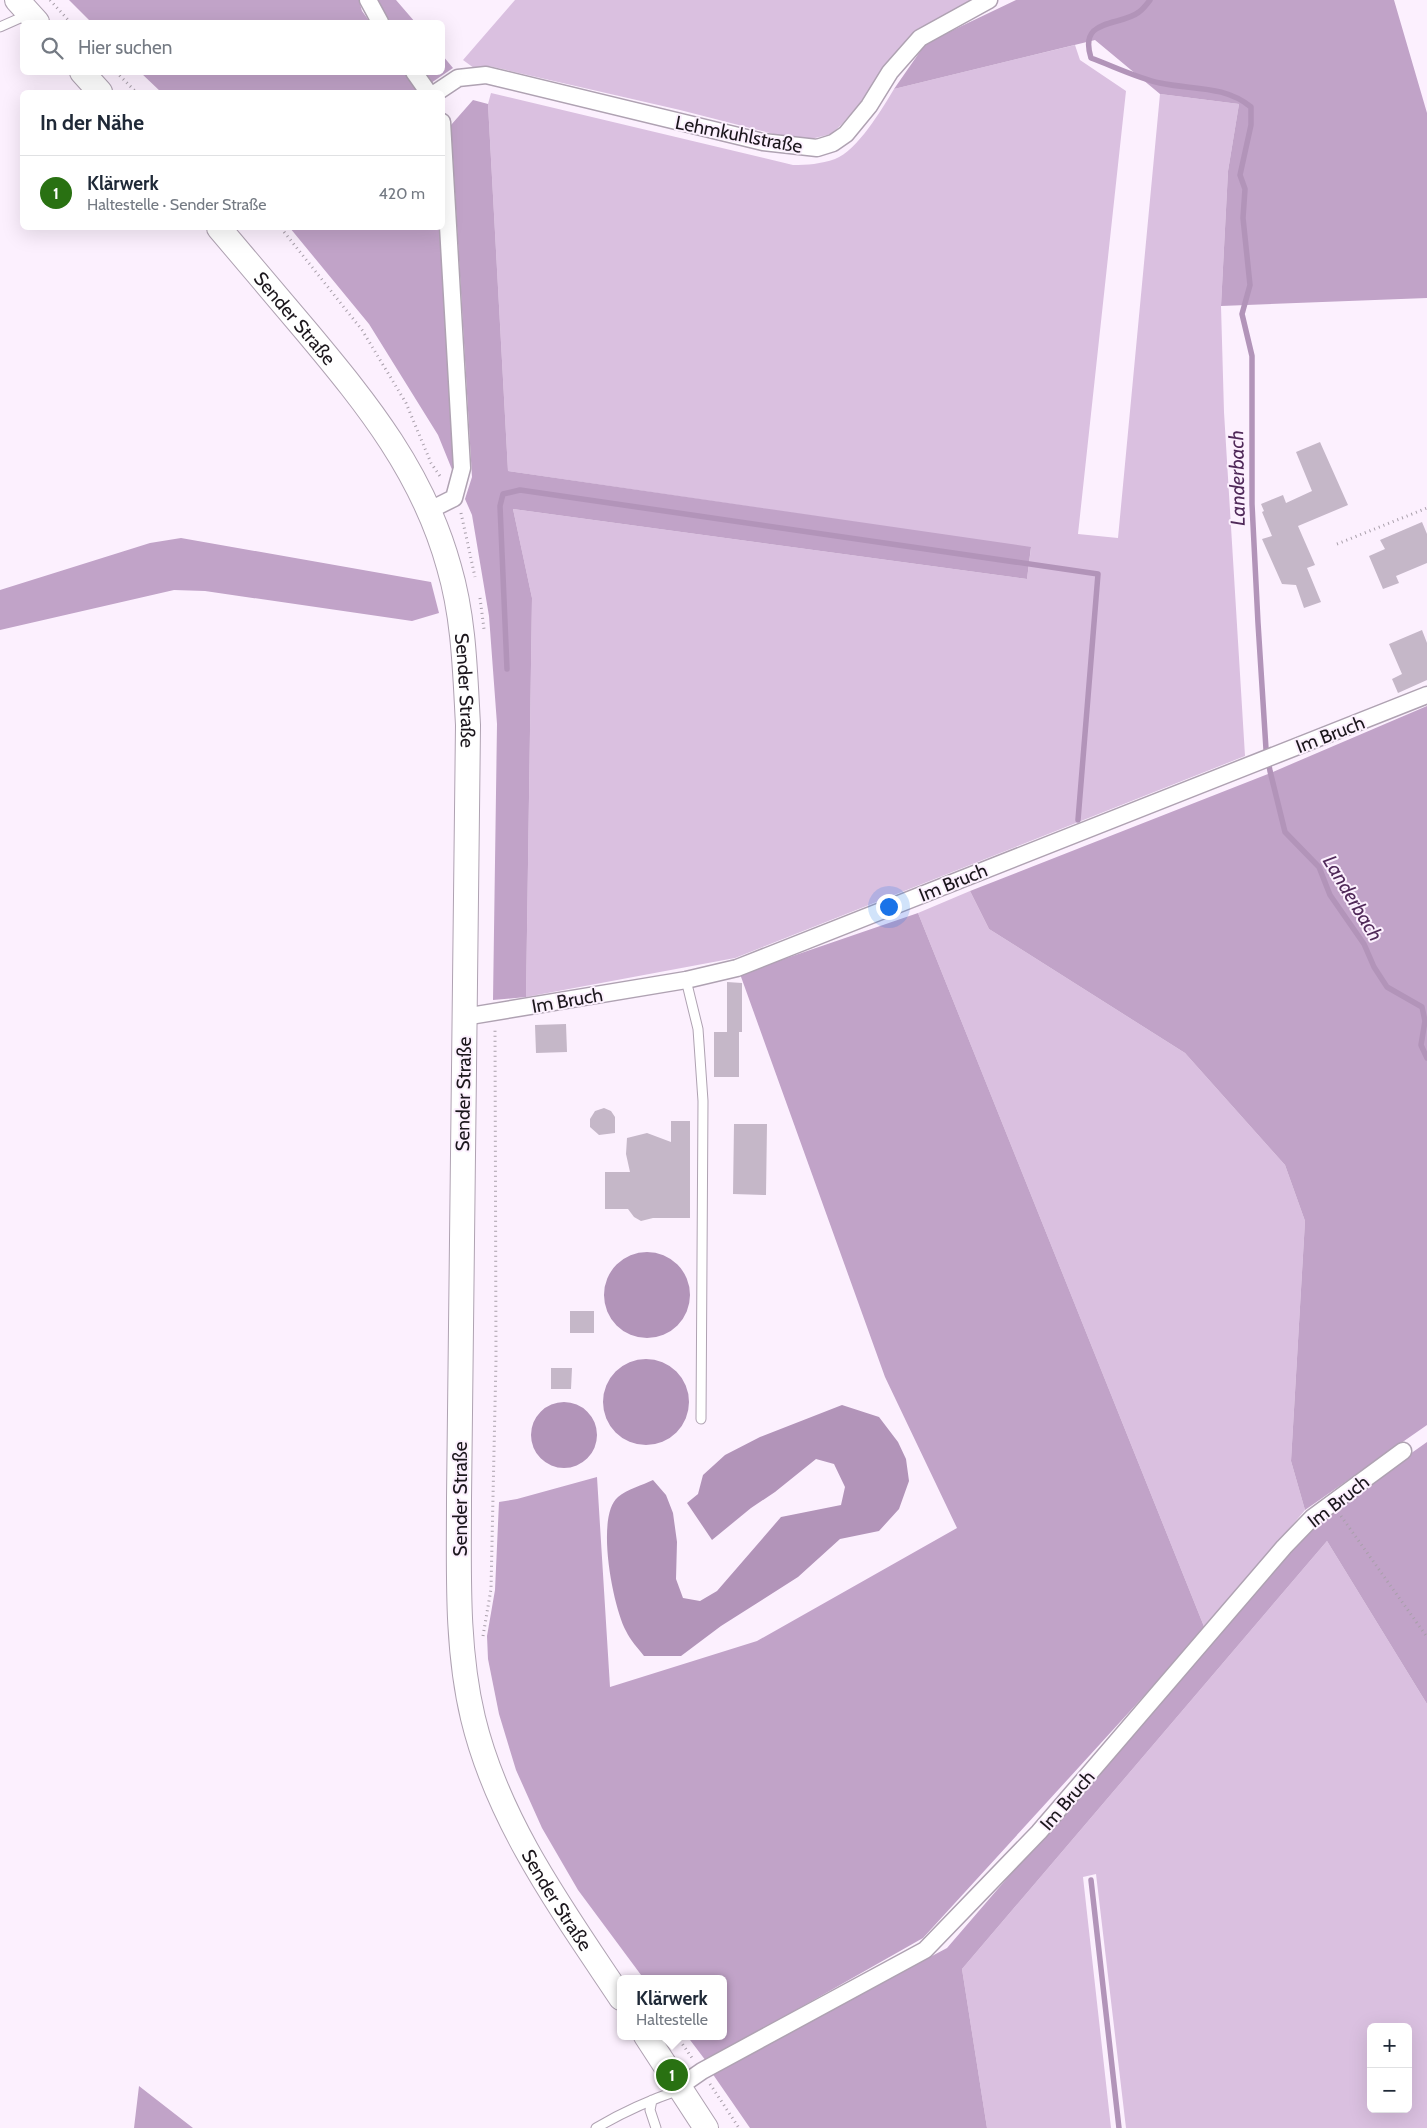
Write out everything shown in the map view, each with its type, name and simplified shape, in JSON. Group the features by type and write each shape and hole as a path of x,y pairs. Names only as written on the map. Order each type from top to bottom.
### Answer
{"main road":[{"path":"85,75 98,90"},
{"name":"Sender Straße","path":"221,230 363,399 393,441 430,510 450,568 462,621 468,725 459,1602 464,1661 472,1718 491,1776 519,1837 551,1893 617,1992"},
{"path":"649,2040 706,2128"}],"street":[{"path":"368,0 379,20"},
{"name":"Lehmkuhlstraße","path":"440,90 458,78 486,75 763,142 817,148 833,143 846,134 869,106 890,72 920,38 989,0"},
{"path":"416,75 427,90"},
{"path":"430,510 454,498 462,468 445,174"},
{"name":"Im Bruch","path":"464,1017 686,980 737,968 1256,761 1300,746 1427,695"},
{"name":"Im Bruch","path":"680,2088 702,2071 925,1950 1040,1832 1284,1546 1312,1518 1403,1451"}],"lane":[{"path":"0,28 28,12"},
{"path":"686,980 698,1029 703,1100 701,1419"},
{"path":"596,2128 618,2115 680,2088"},
{"path":"652,2100 650,2110 656,2128"}],"path":[{"path":"50,0 68,20"},
{"path":"119,75 134,90"},
{"path":"283,230 362,330 406,403 431,463 454,498 463,518 477,586"},
{"path":"1337,544 1427,508"},
{"path":"480,596 485,634"},
{"path":"484,1644 491,1589 496,1360 495,1012"},
{"path":"1332,1503 1427,1637"}],"shaded area":[{"path":"69,0 359,0 362,11 369,20 89,20"},
{"path":"373,0 396,0 413,20 386,20"},
{"path":"515,0 978,0 918,29 886,64 860,103 831,134 815,138 793,139 680,110 489,66 474,68 463,60"},
{"path":"1016,0 1394,0 1427,113 1427,298 1221,306 1228,171 1239,104 1160,94 1095,40 894,89 926,43"},
{"path":"1075,45 1080,60 1126,91 1078,534 1118,538 1160,94 1239,104 1228,171 1221,306 1224,412 1245,756 735,958 526,997 532,598 513,509 1027,579 1031,548 508,471 488,104 491,93 793,165 809,164 835,159 852,148 894,89"},
{"path":"445,58 453,68 445,73"},
{"path":"143,75 406,75 418,90 159,90"},
{"path":"425,75 443,75 431,83"},
{"path":"473,100 488,104 508,471 1031,547 1027,579 513,509 532,598 526,997 493,1000 497,724 489,616 472,515 465,499 472,477 451,125"},
{"path":"292,230 441,230 454,454 453,472 438,435 369,324"},
{"path":"181,538 431,582 439,613 412,621 205,591 174,590 0,630 0,590 150,543"},
{"path":"1427,706 1427,1425 1305,1510 1291,1461 1305,1221 1285,1165 1185,1053 989,929 970,891 1268,774"},
{"path":"970,891 989,929 1185,1053 1285,1165 1305,1221 1291,1461 1305,1510 1205,1629 918,913"},
{"path":"918,913 1205,1629 923,1938 706,2061 690,2040 727,2040 727,1975 641,1975 578,1890 542,1828 516,1770 499,1714 488,1659 487,1636 495,1590 499,1502 517,1499 597,1477 610,1687 757,1641 957,1528 885,1377 740,974"},
{"path":"639,1252 655,1252 664,1255 678,1264 687,1278 690,1295 687,1312 678,1326 664,1335 655,1338 639,1338 623,1331 611,1319 604,1303 604,1287 611,1271 623,1259"},
{"path":"638,1359 654,1359 663,1362 677,1371 686,1385 689,1402 686,1419 677,1433 663,1442 654,1445 638,1445 622,1438 610,1426 603,1410 603,1394 610,1378 622,1366"},
{"path":"564,1402 576,1405 587,1412 594,1423 597,1435 594,1447 587,1458 576,1465 564,1468 552,1465 541,1458 534,1447 531,1435 534,1423 541,1412 552,1405"},
{"path":"842,1405 879,1417 898,1442 906,1459 909,1481 899,1509 879,1531 840,1539 798,1577 721,1626 681,1656 644,1656 632,1641 621,1619 608,1562 608,1523 611,1507 618,1497 630,1489 653,1480 666,1495 673,1513 677,1542 676,1579 683,1598 700,1601 717,1591 781,1517 841,1505 845,1487 834,1464 816,1459 712,1540 687,1503 698,1494 703,1475 725,1455 760,1437"},
{"path":"1427,1442 1427,1704 1327,1541 962,1969 987,2128 750,2128 712,2073 947,1948 1314,1522"},
{"path":"1327,1541 1427,1704 1427,2128 1126,2128 1096,1874 1083,1877 1111,2128 987,2128 962,1969"},
{"path":"139,2086 193,2128 134,2128"}],"building":[{"path":"1320,442 1348,505 1298,526 1315,565 1307,568 1321,602 1304,608 1296,585 1282,584 1262,539 1272,536 1262,512 1264,511 1261,504 1283,495 1286,503 1312,491 1296,452"},
{"path":"1422,522 1427,534 1427,563 1396,576 1399,583 1383,589 1369,556 1385,549 1380,540"},
{"path":"1422,630 1427,643 1427,680 1398,693 1392,679 1402,674 1389,644"},
{"path":"727,982 742,983 742,1032 739,1032 739,1077 714,1077 714,1032 727,1032"},
{"path":"566,1024 567,1052 536,1053 535,1025"},
{"path":"604,1108 611,1111 615,1117 615,1133 599,1135 590,1127 590,1119 595,1111"},
{"path":"671,1121 690,1121 690,1218 653,1218 641,1221 634,1217 628,1209 605,1209 605,1172 630,1172 626,1154 627,1138 647,1133 671,1142"},
{"path":"734,1124 767,1124 766,1195 733,1194"},
{"path":"570,1311 594,1311 594,1333 570,1333"},
{"path":"551,1368 572,1368 571,1389 551,1389"}],"waterway":[{"name":"Landerbach","path":"1150,0 1140,11 1131,17 1095,29 1090,36 1091,58 1151,81 1207,89 1230,95 1251,107 1251,125 1240,175 1245,189 1243,218 1250,285 1242,314 1252,356 1252,504 1266,749 1285,832 1319,867 1330,895 1364,944 1374,967 1387,987 1422,1007 1425,1021 1421,1045 1427,1058"},
{"path":"507,669 500,506 503,494 520,490 1098,574 1078,820"},
{"path":"1091,1880 1119,2128"}],"place":[{"name":"Klärwerk","path":"672,2075"}]}
